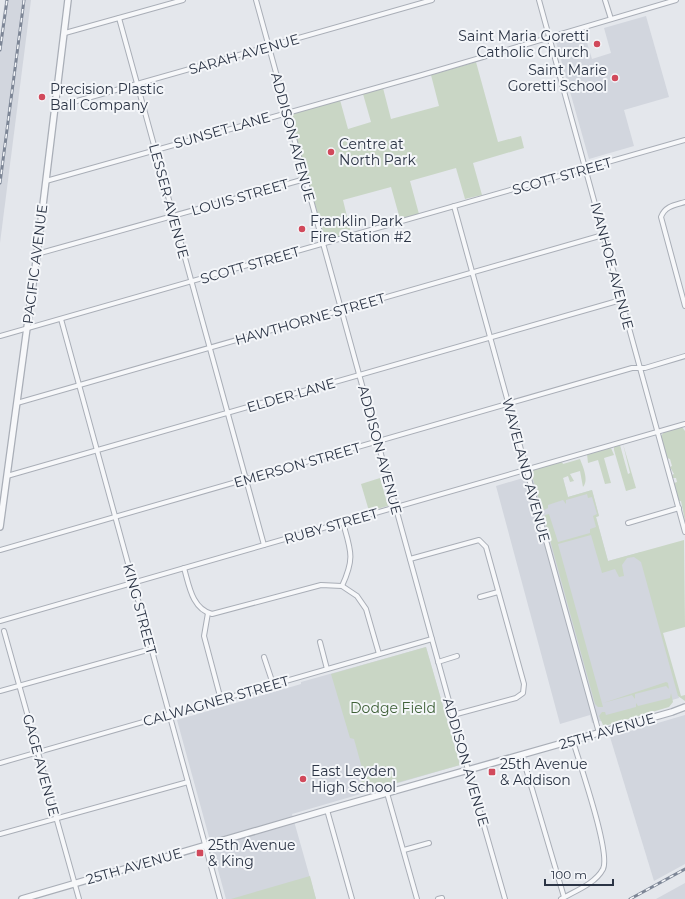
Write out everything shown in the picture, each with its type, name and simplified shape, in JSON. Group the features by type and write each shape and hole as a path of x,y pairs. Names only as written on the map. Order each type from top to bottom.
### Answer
{"street":[{"name":"PACIFIC AVENUE","path":"0,527 56,107 68,0"},
{"path":"65,33 183,0"},
{"name":"ADDISON AVENUE","path":"256,0 452,715 505,899"},
{"name":"SARAH AVENUE","path":"56,107 138,85 432,0"},
{"name":"IVANHOE AVENUE","path":"539,0 685,532"},
{"path":"605,0 611,19"},
{"name":"SUNSET LANE","path":"46,180 422,75 676,0"},
{"name":"LESSER AVENUE","path":"119,18 264,545"},
{"name":"SCOTT STREET","path":"0,336 685,140"},
{"name":"LOUIS STREET","path":"37,254 305,179"},
{"path":"685,202 670,206 661,217 685,306"},
{"name":"WAVELAND AVENUE","path":"454,206 599,733"},
{"name":"HAWTHORNE STREET","path":"17,402 603,235"},
{"name":"ELDER LANE","path":"7,476 621,300"},
{"name":"KING STREET","path":"60,319 220,899"},
{"name":"EMERSON STREET","path":"0,550 632,368 640,368 685,356"},
{"name":"RUBY STREET","path":"0,621 685,424"},
{"path":"628,523 679,508"},
{"path":"342,586 350,569 351,556 343,523"},
{"path":"410,559 479,540 486,547 524,684 523,693 516,698 452,715"},
{"path":"184,568 194,600 208,613 218,613 321,585 342,586 358,596 366,609 379,654"},
{"path":"480,597 498,592"},
{"path":"208,613 204,636 221,700"},
{"name":"GAGE AVENUE","path":"4,631 79,899"},
{"name":"CALWAGNER STREET","path":"0,763 432,638"},
{"path":"320,642 328,668"},
{"path":"0,691 151,649"},
{"path":"438,662 456,656"},
{"path":"264,657 273,684"},
{"name":"25TH AVENUE","path":"22,899 327,810 573,741 685,707"},
{"path":"522,755 562,898 595,879 603,868 604,858 604,849 573,741"},
{"path":"0,834 188,782"},
{"path":"387,793 417,899"},
{"path":"327,810 352,899"},
{"path":"404,850 429,843"}],"shaded area":[{"path":"5,0 31,0 0,243 0,35"},
{"name":"Saint Marie Goretti School","path":"646,16 669,97 624,110 634,146 589,159 556,42 584,33 592,59 611,53 604,28"},
{"path":"560,467 568,497 592,490 599,516 596,517 608,561 641,552 679,698 592,723 590,715 560,724 496,486"},
{"name":"East Leyden High School","path":"426,647 460,765 292,814 316,899 226,899 177,720 301,684 301,682"},
{"path":"685,715 685,864 654,881 610,737"},
{"path":"685,883 685,899 656,899"}],"green space":[{"path":"476,62 498,142 521,136 524,148 473,163 482,195 465,199 456,168 410,181 419,214 400,219 391,187 343,200 351,233 325,240 290,115 340,100 348,129 371,122 363,94 383,88 391,119 439,106 431,75"},
{"path":"682,427 685,431 685,521 681,501 679,501 674,483 677,482 676,478 673,478 672,475 674,474 670,467 672,466 670,459 667,458 661,436 664,432"},
{"path":"623,444 636,488 626,491 614,450 614,447 620,445 628,474 630,473"},
{"path":"611,448 614,455 604,458 611,483 605,484 598,460 588,463 587,454"},
{"path":"580,459 585,473 585,484 583,487 580,471 570,474 574,481 570,482 568,476 563,478 568,497 592,490 599,516 596,517 608,561 684,540 685,627 663,633 681,696 685,695 685,701 678,696 641,562 634,557 627,558 622,565 624,576 619,577 615,569 602,573 591,535 558,544 603,707 598,707 595,704 544,518 545,515 549,514 558,542 590,533 590,529 596,527 593,516 597,514 592,497 588,498 587,494 566,500 566,504 563,500 548,505 548,508 544,510 541,507 531,472 535,469"},
{"path":"380,478 388,506 369,511 361,484"},
{"name":"Dodge Field","path":"426,647 460,765 364,792 358,769 362,768 354,739 350,738 331,674"},
{"path":"666,682 668,683 669,689 666,686 635,694 635,699 632,695 603,703"},
{"path":"671,693 673,702 669,707 608,725 603,725 599,716 602,712 605,712 606,715 636,707 636,703 638,706 670,698"},
{"path":"310,876 316,899 231,899"}],"railway":[{"path":"0,50 7,0"},
{"path":"0,183 24,0"},
{"path":"630,899 685,869"}],"place":[{"name":"Saint Maria Goretti Catholic Church","path":"597,44"},
{"name":"Saint Marie Goretti School","path":"615,78"},
{"name":"Precision Plastic Ball Company","path":"42,97"},
{"name":"Centre at North Park","path":"331,152"},
{"name":"Franklin Park Fire Station #2","path":"302,229"},
{"name":"25th Avenue & Addison","path":"492,772"},
{"name":"East Leyden High School","path":"303,779"},
{"name":"25th Avenue & King","path":"200,853"}]}
